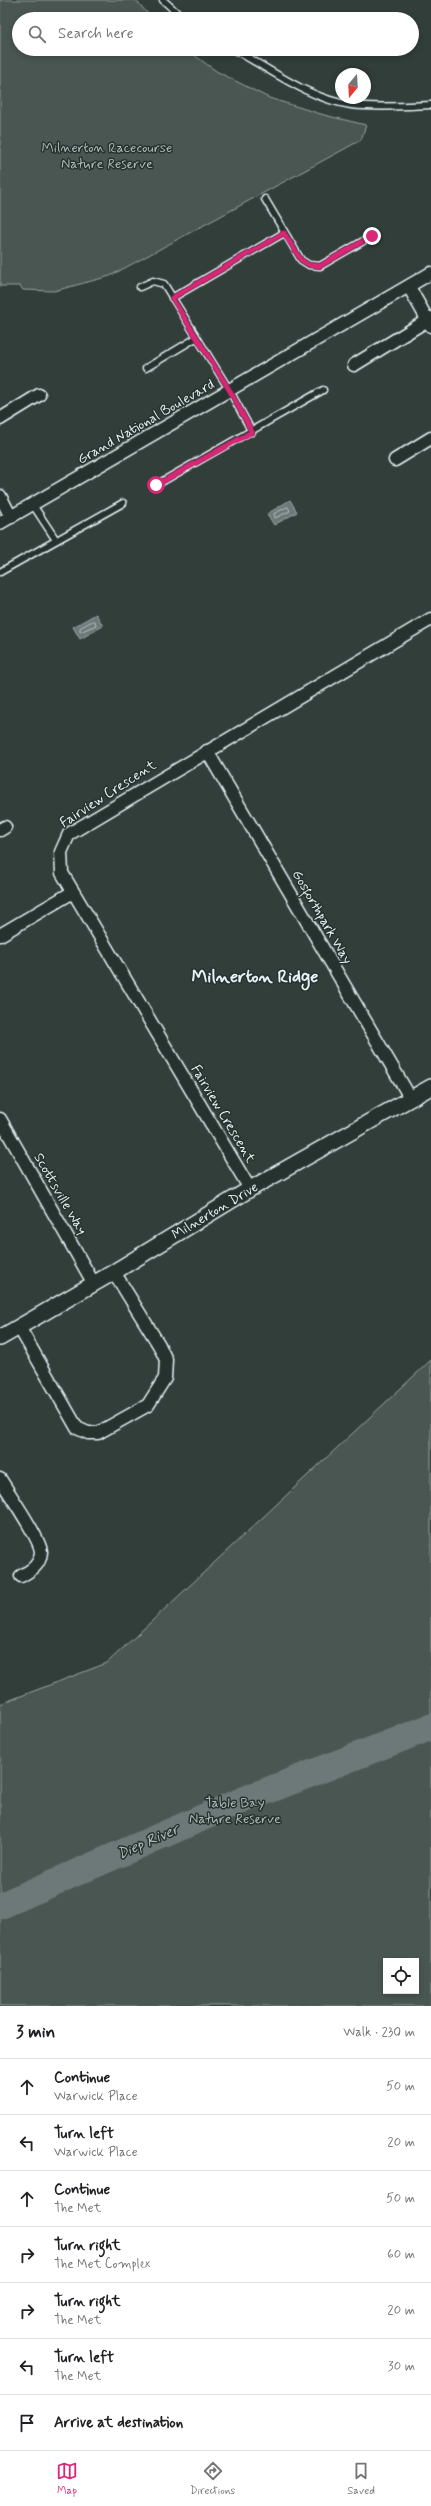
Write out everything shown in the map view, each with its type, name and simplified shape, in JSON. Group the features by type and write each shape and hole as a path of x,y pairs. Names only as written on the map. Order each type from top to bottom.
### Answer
{"street":[{"name":"Grand National Boulevard","path":"0,523 230,391 431,273"},
{"path":"354,364 430,321 409,287"},
{"path":"0,419 39,395"},
{"path":"395,460 431,438"},
{"path":"0,496 11,517"},
{"name":"Fairview Crescent","path":"250,1189 62,873 61,852 69,834 431,619"},
{"name":"Gosforthpark Way","path":"207,751 411,1099"},
{"path":"0,935 73,892"},
{"name":"Milnerton Drive","path":"0,1338 94,1284 250,1189 431,1087"},
{"name":"Scottsville Way","path":"0,1119 94,1284"},
{"path":"19,1327 76,1428 88,1433 98,1433 148,1405 165,1378 166,1360 114,1272"},
{"path":"0,1479 40,1544 39,1561 34,1569 20,1576"}],"lane":[{"path":"163,0 176,12"},
{"path":"246,56 314,93 332,100 351,105 431,105"},
{"path":"265,199 301,260 309,265 320,266 372,236"},
{"path":"172,298 284,233"},
{"path":"140,288 152,281 159,281 164,284 230,391 252,432"},
{"path":"146,368 196,338"},
{"path":"156,485 252,432 323,390"},
{"path":"0,572 123,503"},
{"path":"33,505 56,540"}],"green space":[{"name":"Milnerton Racecourse Nature Reserve","path":"0,0 136,0 146,12 12,12 12,56 196,56 216,71 269,98 324,115 366,125 361,140 110,276 54,291 23,290 20,286 0,286"},
{"name":"Table Bay Nature Reserve","path":"431,1360 431,2006 0,2006 0,1704 107,1663"}],"water":[{"path":"290,500 297,512 274,525 267,514"},
{"path":"96,614 103,626 80,639 73,627"}],"waterway":[{"name":"Diep River","path":"0,1906 243,1800 431,1727"}],"district":[{"name":"Milnerton Ridge","path":"255,977"}],"route":[{"path":"156,485 252,432 230,391 172,298 284,233 301,260 309,265 320,266 372,236"}]}
